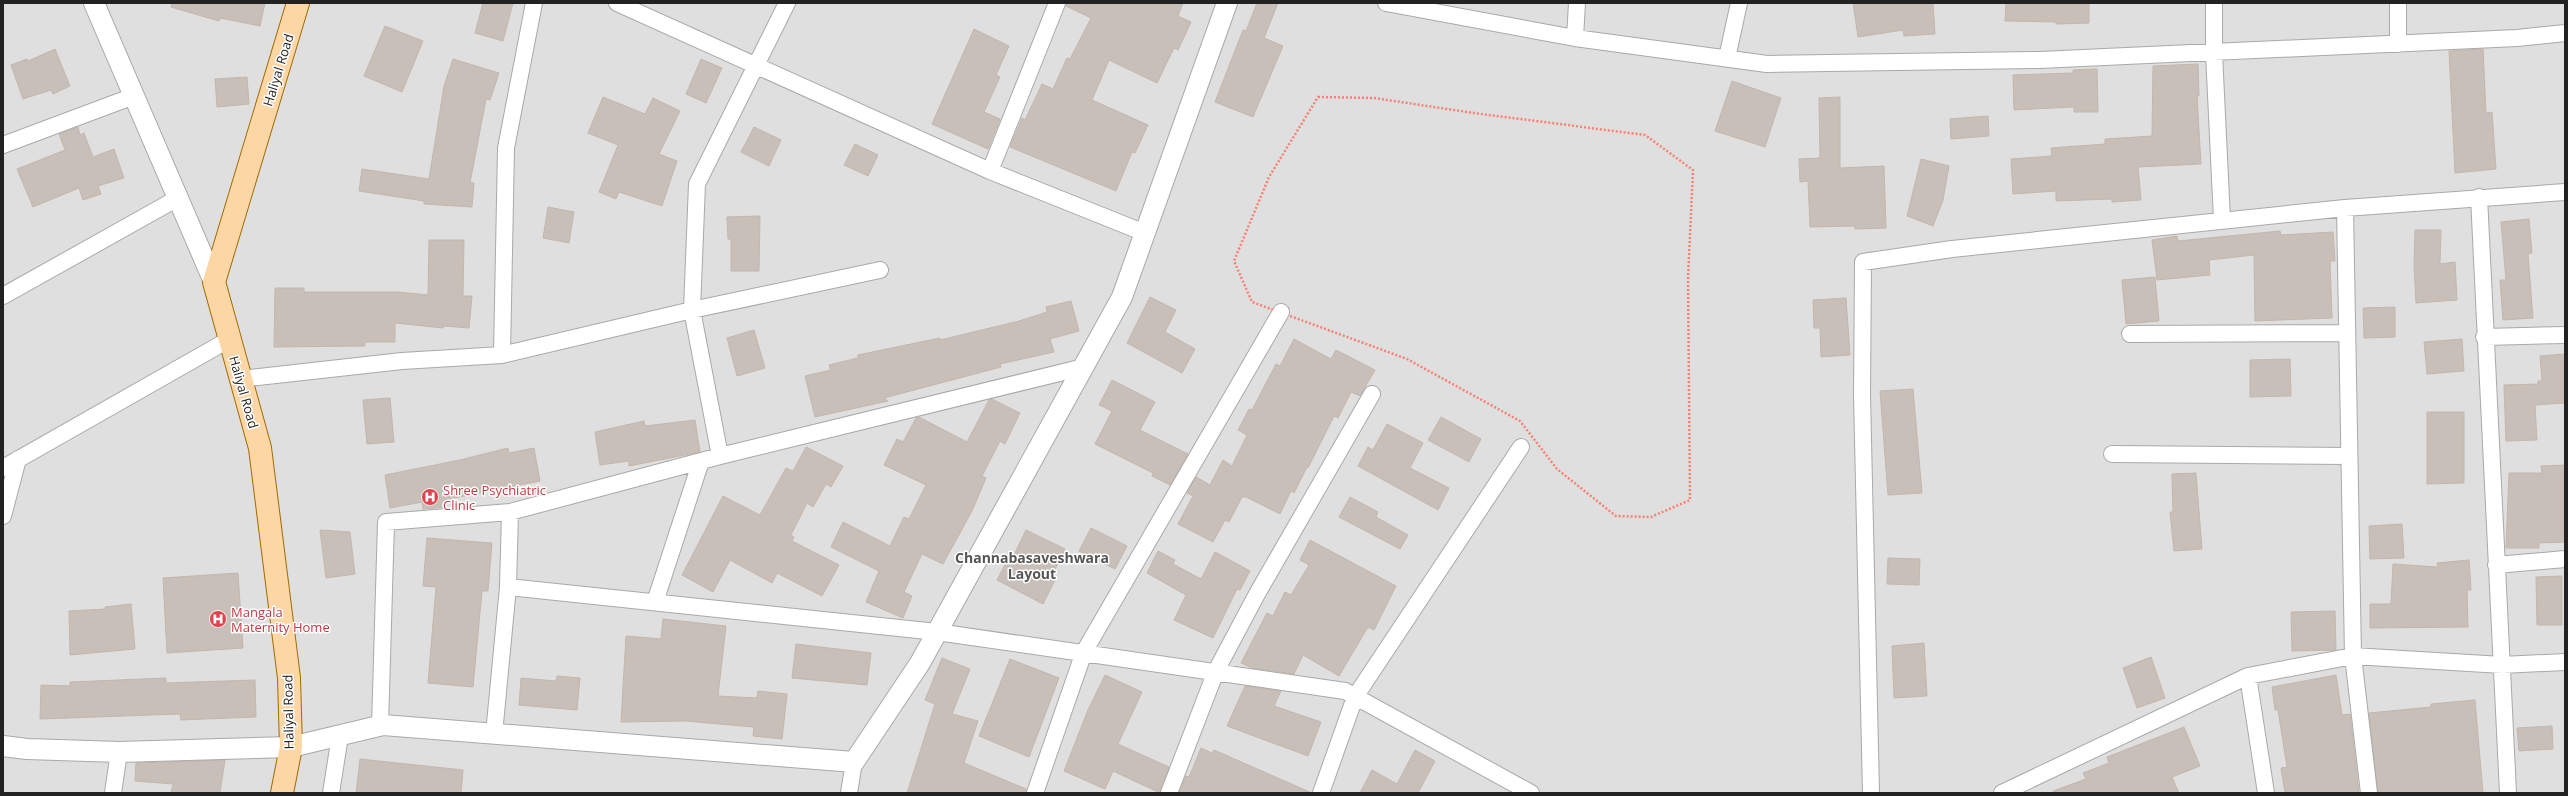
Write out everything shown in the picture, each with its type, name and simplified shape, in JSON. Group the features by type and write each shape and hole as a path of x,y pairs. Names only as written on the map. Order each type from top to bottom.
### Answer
{"main road":[{"name":"Haliyal Road","path":"282,793 290,747 289,678 260,448 214,282 298,3"}],"street":[{"path":"94,3 214,282"},
{"path":"502,355 506,148 534,3"},
{"path":"617,3 755,67 990,170 1145,233"},
{"path":"720,456 692,310 697,184 787,3"},
{"path":"990,170 1057,3"},
{"path":"848,793 854,762 920,663 1122,297 1227,3"},
{"path":"1386,3 1575,38 1767,64 2040,60 2516,38 2565,33"},
{"path":"1575,38 1577,3"},
{"path":"1727,58 1739,3"},
{"path":"2214,3 2214,53 2222,220"},
{"path":"2398,3 2398,44"},
{"path":"3,145 134,96"},
{"path":"1871,793 1862,402 1863,262 1952,249 2222,220 2479,197 2565,192"},
{"path":"2479,197 2484,337 2508,793"},
{"path":"3,296 178,198"},
{"path":"2345,208 2353,656 2369,793"},
{"path":"241,380 402,361 502,355 692,310 880,270"},
{"path":"1035,793 1084,652 1281,312"},
{"path":"2130,334 2347,332"},
{"path":"2484,337 2565,335"},
{"path":"3,468 230,339"},
{"path":"380,726 386,522 510,512 720,456 1084,367"},
{"path":"1169,793 1216,671 1257,594 1372,394"},
{"path":"1321,793 1355,697 1520,447"},
{"path":"2112,454 2349,456"},
{"path":"3,516 18,459"},
{"path":"655,602 701,461"},
{"path":"494,734 508,587 510,512"},
{"path":"2496,565 2565,559"},
{"path":"508,587 937,632 1216,671 1345,691 1531,793"},
{"path":"2002,793 2248,676 2353,656 2502,664 2565,662"},
{"path":"2248,676 2266,793"},
{"path":"3,746 27,749 120,752 290,747 380,726 854,762"},
{"path":"331,793 340,736"},
{"path":"113,793 120,752"}],"path":[{"path":"1318,97 1374,98 1474,113 1645,135 1693,170 1688,278 1690,500 1651,517 1616,516 1557,469 1520,420 1406,359 1281,312 1252,302 1234,260 1269,177 1318,97"}],"shaded area":[{"path":"3,3 2565,3 2565,793 3,793"}],"building":[{"path":"172,3 265,3 260,26 220,18 219,21 171,7"},
{"path":"483,3 513,3 503,41 475,33"},
{"path":"1066,3 1183,3 1178,16 1191,22 1178,50 1174,48 1157,83 1109,60 1092,100 1148,125 1135,153 1132,152 1116,191 1010,147 1022,118 1025,120 1042,84 1053,89 1067,58 1070,59 1091,18 1066,6"},
{"path":"1257,3 1278,3 1264,38 1283,46 1253,117 1215,102 1243,30 1246,31"},
{"path":"1853,3 1933,3 1935,34 1904,36 1903,30 1858,37"},
{"path":"2006,3 2089,3 2089,23 2056,24 2056,22 2005,21"},
{"path":"385,26 423,41 402,92 364,76"},
{"path":"974,29 1009,46 996,75 1000,77 984,112 1000,119 988,149 932,124"},
{"path":"55,49 70,86 53,94 51,90 23,99 11,65 27,59 28,61"},
{"path":"2483,49 2486,113 2492,112 2496,169 2455,173 2449,51"},
{"path":"453,59 499,73 490,100 486,99 470,183 474,183 472,207 424,204 424,201 359,191 362,169 429,179 444,86"},
{"path":"701,59 722,68 706,103 686,94"},
{"path":"2198,64 2199,96 2197,96 2201,164 2138,167 2141,200 2112,202 2112,199 2056,201 2056,191 2013,194 2011,159 2052,156 2051,148 2105,144 2105,139 2152,136 2153,66"},
{"path":"2097,69 2098,112 2074,112 2074,107 2014,110 2013,75 2073,73 2073,70"},
{"path":"247,77 249,104 217,107 215,79"},
{"path":"1732,81 1781,98 1765,147 1715,131"},
{"path":"603,97 645,114 653,98 680,111 659,154 677,161 662,206 619,192 616,199 599,192 618,145 588,133"},
{"path":"1840,97 1840,168 1884,166 1886,228 1855,229 1855,226 1810,227 1808,181 1800,182 1799,159 1820,158 1819,98"},
{"path":"1988,116 1989,136 1951,139 1950,119"},
{"path":"78,127 80,135 84,133 93,157 114,149 124,178 98,186 101,194 83,200 79,188 33,207 17,169 65,150 59,134"},
{"path":"754,127 781,140 769,166 741,152"},
{"path":"855,144 878,155 868,176 844,165"},
{"path":"1921,159 1949,166 1943,200 1933,226 1907,216"},
{"path":"548,207 574,212 569,243 543,238"},
{"path":"760,216 759,271 731,271 731,239 728,239 727,217"},
{"path":"2529,219 2532,253 2528,254 2533,318 2503,320 2500,280 2506,280 2501,222"},
{"path":"2415,230 2441,230 2440,264 2455,262 2457,300 2416,303 2414,266"},
{"path":"2280,231 2281,235 2333,232 2335,261 2330,261 2332,318 2255,321 2254,255 2209,260 2210,275 2157,280 2152,240 2177,236 2178,241"},
{"path":"429,240 464,240 463,296 472,296 469,328 443,326 443,328 395,323 395,342 365,342 365,346 274,347 275,288 304,288 304,292 398,292 428,295"},
{"path":"2155,277 2159,321 2126,324 2122,280"},
{"path":"1150,297 1176,310 1165,332 1195,349 1182,373 1127,343"},
{"path":"1846,298 1850,355 1821,357 1820,328 1814,328 1813,300"},
{"path":"1071,301 1079,331 1050,339 1054,352 1000,364 1001,367 884,398 888,401 815,417 805,376 831,370 829,365 858,358 858,355 940,338 940,340 1019,321 1047,312 1046,307"},
{"path":"2395,307 2395,337 2364,338 2363,308"},
{"path":"754,330 765,368 737,376 727,338"},
{"path":"1294,339 1331,359 1336,350 1375,370 1360,396 1351,392 1338,418 1334,416 1308,468 1307,467 1294,493 1291,491 1280,514 1246,497 1242,497 1229,522 1225,520 1213,542 1178,524 1193,496 1187,493 1196,477 1210,485 1223,460 1232,466 1247,435 1238,430 1249,409 1252,410 1276,364 1280,366"},
{"path":"2462,339 2464,371 2427,374 2424,342"},
{"path":"2565,354 2565,403 2535,405 2537,440 2506,441 2504,385 2538,384 2538,381 2542,381 2540,356"},
{"path":"2290,359 2291,396 2250,397 2250,360"},
{"path":"1112,380 1155,402 1140,430 1188,454 1170,485 1152,476 1153,473 1095,444 1112,411 1099,405"},
{"path":"1913,389 1922,493 1888,495 1880,391"},
{"path":"390,398 394,442 367,444 363,400"},
{"path":"992,399 1020,413 1005,444 1000,441 982,476 986,478 972,511 943,564 922,554 904,592 912,596 903,618 866,602 879,571 831,547 843,522 890,546 904,517 909,519 926,485 884,465 897,439 903,442 916,418 919,417 967,442 989,400"},
{"path":"2427,412 2464,412 2464,483 2427,484"},
{"path":"1441,417 1481,439 1469,462 1428,440"},
{"path":"695,420 700,452 629,466 629,461 600,465 595,432 644,421 645,426"},
{"path":"1387,424 1423,443 1410,468 1449,488 1438,510 1358,466 1368,447 1373,450"},
{"path":"806,447 843,466 831,487 826,484 813,507 807,503 791,535 794,537 792,541 839,565 822,596 777,573 772,583 730,560 713,592 682,575 723,496 760,515 786,468 793,471"},
{"path":"508,448 509,453 534,448 540,481 444,500 445,507 423,509 422,502 390,508 385,475 460,460"},
{"path":"2565,465 2565,542 2539,543 2539,548 2506,548 2509,473 2542,473 2541,466"},
{"path":"2196,473 2202,549 2174,551 2170,512 2173,512 2172,474"},
{"path":"1350,497 1378,512 1376,517 1408,535 1400,549 1339,517"},
{"path":"2402,524 2404,558 2370,559 2369,526"},
{"path":"1091,528 1127,546 1115,569 1079,551"},
{"path":"320,530 350,532 355,574 326,578"},
{"path":"1026,530 1065,549 1051,578 1055,580 1043,604 997,580 1010,555 1013,557"},
{"path":"427,538 492,543 488,591 482,591 473,687 428,683 436,587 423,586"},
{"path":"1310,540 1396,586 1374,630 1368,627 1339,676 1303,655 1294,674 1252,668 1241,663 1267,613 1273,616 1285,592 1291,595 1309,565 1300,560"},
{"path":"1158,551 1175,560 1173,564 1201,579 1215,552 1250,571 1240,590 1237,589 1213,638 1174,620 1186,595 1147,573"},
{"path":"1888,558 1920,559 1919,585 1887,584"},
{"path":"2469,560 2471,590 2467,590 2468,627 2370,628 2370,604 2391,604 2393,564 2438,567 2437,563"},
{"path":"238,573 243,648 167,653 163,578"},
{"path":"2562,576 2562,625 2537,625 2536,577"},
{"path":"131,604 135,649 70,655 69,611 105,609 105,607"},
{"path":"2335,611 2336,650 2292,651 2291,612"},
{"path":"663,619 726,626 718,696 757,698 758,691 787,694 782,739 753,736 754,727 685,721 621,722 626,636 661,639"},
{"path":"1924,643 1927,696 1894,698 1892,646"},
{"path":"796,644 871,653 867,685 792,678"},
{"path":"2151,657 2165,698 2137,708 2123,668"},
{"path":"942,658 970,669 952,714 978,721 964,763 1026,789 1026,793 907,793 935,704 925,700"},
{"path":"1010,659 1059,678 1029,757 979,736"},
{"path":"1105,675 1142,692 1118,744 1169,767 1160,793 1113,771 1105,789 1064,771 1088,710"},
{"path":"2336,675 2342,715 2350,714 2359,793 2285,793 2281,768 2287,767 2278,710 2275,710 2272,687"},
{"path":"557,676 580,678 577,710 519,705 521,678 556,681"},
{"path":"166,678 166,683 255,680 256,717 181,720 180,714 40,719 41,685 70,686 70,682"},
{"path":"1245,686 1281,691 1274,706 1321,722 1308,756 1227,726"},
{"path":"2475,700 2483,793 2378,793 2369,713 2431,707 2431,704"},
{"path":"2552,726 2553,749 2519,751 2517,728"},
{"path":"2184,727 2200,766 2172,777 2179,793 2054,793 2053,791 2086,779 2083,773 2109,763 2107,757"},
{"path":"1201,748 1212,753 1214,750 1312,793 1179,793 1186,776 1189,777"},
{"path":"1415,750 1435,761 1418,793 1360,793 1372,770 1397,784"},
{"path":"360,759 463,770 461,793 356,793"},
{"path":"225,760 220,793 171,793 173,784 135,781 136,763"}],"place":[{"name":"Shree Psychiatric Clinic","path":"430,497"},
{"name":"Mangala Maternity Home","path":"218,619"}],"district":[{"name":"Channabasaveshwara Layout","path":"1032,566"}]}
